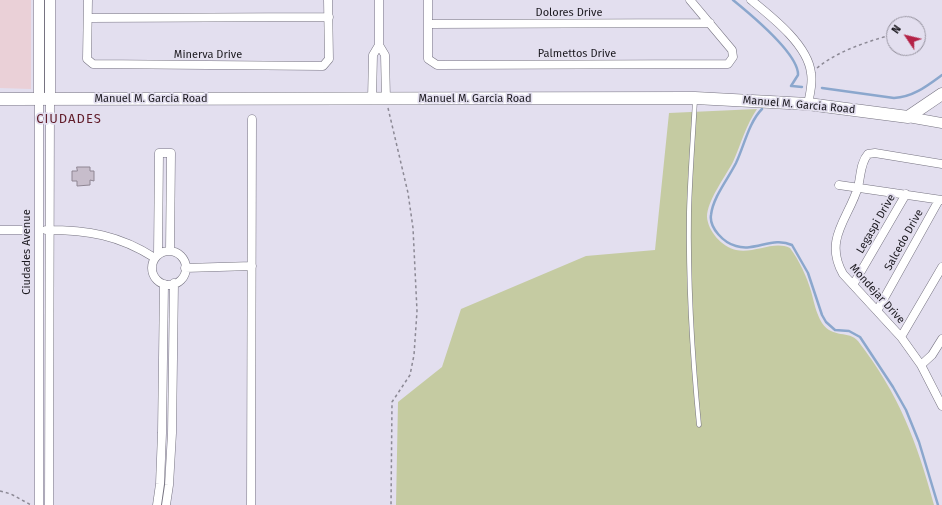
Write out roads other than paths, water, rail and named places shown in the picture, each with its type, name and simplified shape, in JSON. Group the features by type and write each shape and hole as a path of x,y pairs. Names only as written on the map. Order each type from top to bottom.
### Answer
{"main road":[{"path":"908,117 942,94"},
{"name":"Manuel M. Garcia Road","path":"0,99 695,98 808,104 908,117"}],"street":[{"path":"88,0 88,18 328,17 328,0"},
{"path":"372,99 373,55 379,45 379,0"},
{"path":"428,0 428,24"},
{"path":"690,0 710,23"},
{"path":"751,0 782,27 801,48 808,60 812,73 812,86 808,104"},
{"name":"Ciudades Avenue","path":"39,3 50,230 49,505"},
{"name":"Ciudades Avenue","path":"38,505 39,230 44,99 50,3"},
{"name":"Minerva Drive","path":"88,18 87,59 93,64 99,66 323,66 329,59 328,17"},
{"name":"Dolores Drive","path":"428,24 710,23"},
{"name":"Palmettos Drive","path":"428,24 428,59 437,65 728,64 733,57 732,50 710,23"},
{"path":"379,45 385,55 386,99"},
{"path":"908,117 942,123"},
{"path":"251,505 252,119"},
{"path":"39,230 103,234 132,245 156,257 170,251 181,256 185,268 183,276 174,283 164,284 157,280 153,273 152,266 156,257 158,153 171,153 170,251"},
{"name":"Mondejar Drive","path":"942,164 872,153 866,157 858,188 840,225 836,247 839,267 853,285 901,337 921,365 939,395 942,406"},
{"path":"839,186 906,194 940,200"},
{"name":"Legaspi Drive","path":"853,285 906,194"},
{"name":"Salcedo Drive","path":"877,311 940,200"},
{"path":"0,230 23,230"},
{"path":"185,268 252,266"},
{"path":"901,337 942,267"},
{"path":"166,505 171,454 174,283"},
{"path":"157,505 162,454 164,284"},
{"path":"921,365 932,355 942,339"},
{"path":"162,454 171,454"}],"lane":[{"path":"695,98 689,212 689,270 690,328 699,425"}],"waterway":[{"path":"733,0 772,34 791,56 796,66 798,75 791,86"},
{"path":"822,88 894,98 907,96 914,93 942,75"},
{"path":"792,86 802,87"},
{"path":"762,109 757,114 747,134 736,163 721,188 712,208 712,225 722,238 736,246 750,247 778,242 792,245 808,273 822,315 826,322 835,330 849,331 860,337 893,387 906,410 919,442 938,505"}],"district":[{"name":"CIUDADES","path":"69,119"}]}
